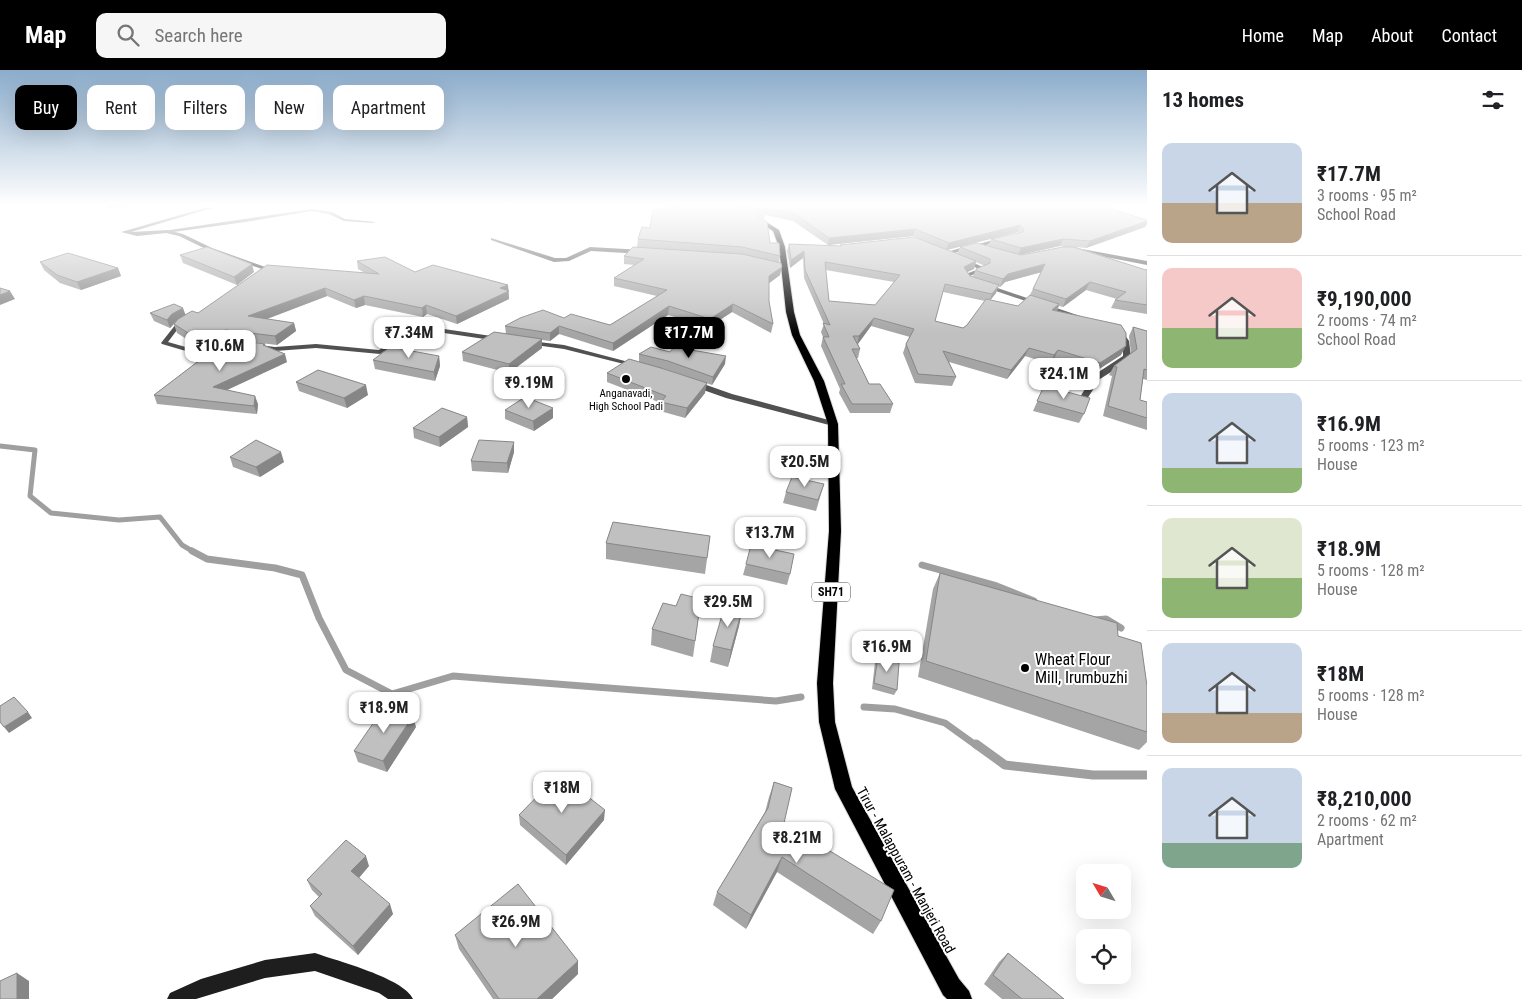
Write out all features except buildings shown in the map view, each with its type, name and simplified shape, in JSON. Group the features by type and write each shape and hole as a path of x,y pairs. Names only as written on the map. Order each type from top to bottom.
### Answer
{"main road":[{"name":"Tirur - Malappuram - Manjeri Road","path":"786,247 782,268 796,335 819,381 833,424 836,531 825,683 827,722 844,789 952,987 961,999"},
{"path":"176,999 201,988 265,969 316,962 384,986 404,999"}],"street":[{"path":"207,247 269,269 251,279"},
{"path":"518,247 554,260 567,260 590,249 652,252"},
{"path":"947,253 970,247"},
{"path":"979,247 987,250"},
{"path":"939,250 984,269 966,275 971,281 1004,294 1088,320"},
{"path":"1075,250 1147,263"},
{"path":"192,317 178,326 164,343 196,352 221,344"},
{"path":"248,346 275,349 316,346 380,352 408,333 424,328 502,339"},
{"path":"1082,400 1096,378 1108,369 1118,366 1127,357 1126,341 1121,330 1113,328"},
{"path":"520,341 564,347 646,368"},
{"path":"692,382 729,396 833,424"}],"waterway":[{"path":"0,446 35,450 30,496 51,513 119,520 160,517 182,545 194,552"},
{"path":"192,551 207,559 275,568 302,575 319,618 346,670 392,694 453,676 776,701 801,697"},
{"path":"922,565 994,585 1034,601"},
{"path":"1095,620 1106,619 1121,628"},
{"path":"864,707 895,709 945,723 977,746"},
{"path":"976,744 1005,765 1093,775 1147,775"}],"place":[{"name":"Anganavadi, High School Padi","path":"626,379"},
{"name":"Wheat Flour Mill, Irumbuzhi","path":"1025,668"}]}
